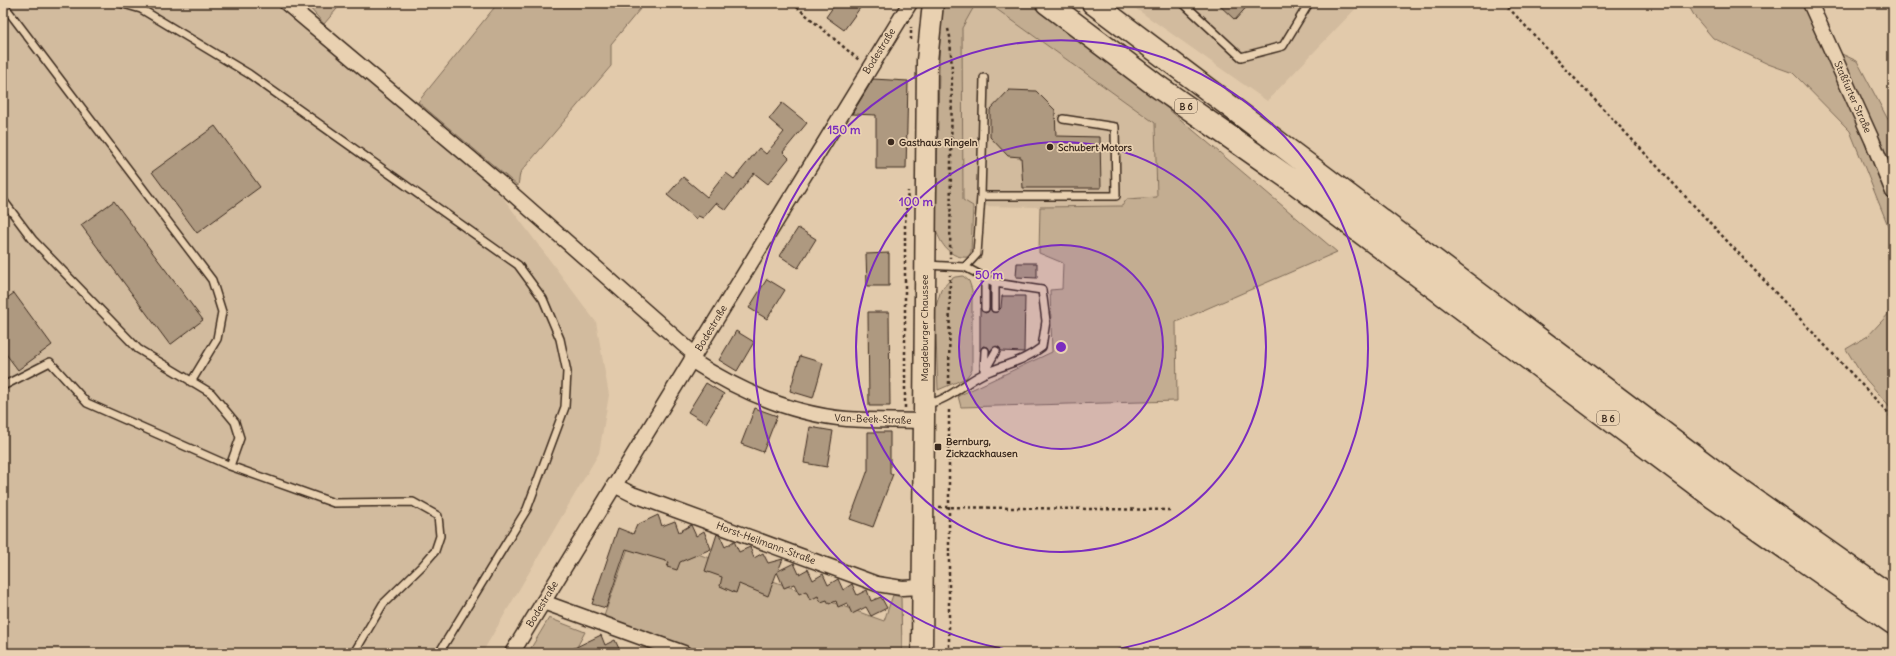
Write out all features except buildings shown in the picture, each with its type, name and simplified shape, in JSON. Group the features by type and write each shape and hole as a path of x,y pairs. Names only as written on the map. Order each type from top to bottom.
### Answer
{"main road":[{"name":"Magdeburger Chaussee","path":"922,653 922,507 918,415 925,265 926,61 933,3"},
{"name":"B 6","path":"1047,3 1156,86 1290,179 1713,498 1893,623"},
{"name":"B 6","path":"1092,3 1724,478 1893,598"}],"street":[{"name":"Van-Beek-Straße","path":"286,3 499,182 693,358 734,386 796,410 847,419 918,415"},
{"name":"Bodestraße","path":"512,653 910,3"},
{"name":"Staßfurter Straße","path":"1810,3 1872,140 1893,192"},
{"name":"Horst-Heilmann-Straße","path":"614,485 632,494 877,584 902,588 922,587"},
{"path":"543,602 684,653"}],"lane":[{"path":"120,3 141,9 249,74 518,266 543,299 560,339 567,372 565,407 527,509 439,653"},
{"path":"1183,3 1241,57 1284,46 1309,3"},
{"path":"3,4 212,280 222,312 217,339 192,382"},
{"path":"965,267 977,254 981,196 984,78"},
{"path":"981,196 1116,196 1114,127 1063,119"},
{"path":"3,200 33,240 138,349 211,393 235,422 240,438 230,466"},
{"path":"918,415 949,394 983,374 1030,357 1042,347 1046,321 1042,290 994,283 965,267 950,265 925,265"},
{"path":"985,278 985,308"},
{"path":"994,283 995,308"},
{"path":"983,374 985,351"},
{"path":"983,374 996,351"},
{"path":"3,386 50,362 87,403 230,466 334,503 413,502 438,516 440,536 434,552 422,566 383,604 354,653"}],"path":[{"path":"792,3 869,68"},
{"path":"1504,3 1893,418"},
{"path":"911,22 911,44"},
{"path":"948,25 952,70 949,394 949,653"},
{"path":"908,189 905,224 918,415"},
{"path":"922,507 1171,510"}],"shaded area":[{"path":"3,3 272,3 495,187 596,322 609,395 599,453 482,653 3,653"},
{"path":"312,3 342,3 324,24 309,7"},
{"path":"498,3 645,3 611,44 611,66 520,173 518,186 418,102"},
{"path":"944,3 976,3 962,28 963,200 973,206 971,252 968,257 957,256 948,250 941,241 936,230 940,18"},
{"path":"976,3 988,3 1155,123 1157,197 1127,199 1122,206 973,206 963,200 962,28"},
{"path":"988,3 1032,3 1141,86 1337,252 1176,322 1177,401 961,407 958,396 1052,352 1050,290 1062,289 1063,263 1039,253 1040,207 1122,206 1127,199 1157,197 1155,123"},
{"path":"1128,3 1361,3 1267,101"},
{"path":"1687,3 1805,3 1893,203 1893,238 1850,131 1793,73 1768,64 1713,38 1695,17"},
{"path":"1831,49 1857,61 1893,129 1893,182"},
{"path":"963,276 969,281 972,290 972,370 966,378 938,390 935,309 941,290 951,279"},
{"path":"1893,309 1893,410 1862,375 1846,349 1868,336"},
{"path":"634,531 884,621 893,595 901,597 902,653 696,653 603,619"},
{"path":"549,618 585,632 577,647 593,653 528,653"}],"place":[{"name":"Gasthaus Ringeln","path":"891,142"},
{"name":"Schubert Motors","path":"1050,147"},
{"name":"Bernburg, Zickzackhausen","path":"938,447"}]}
